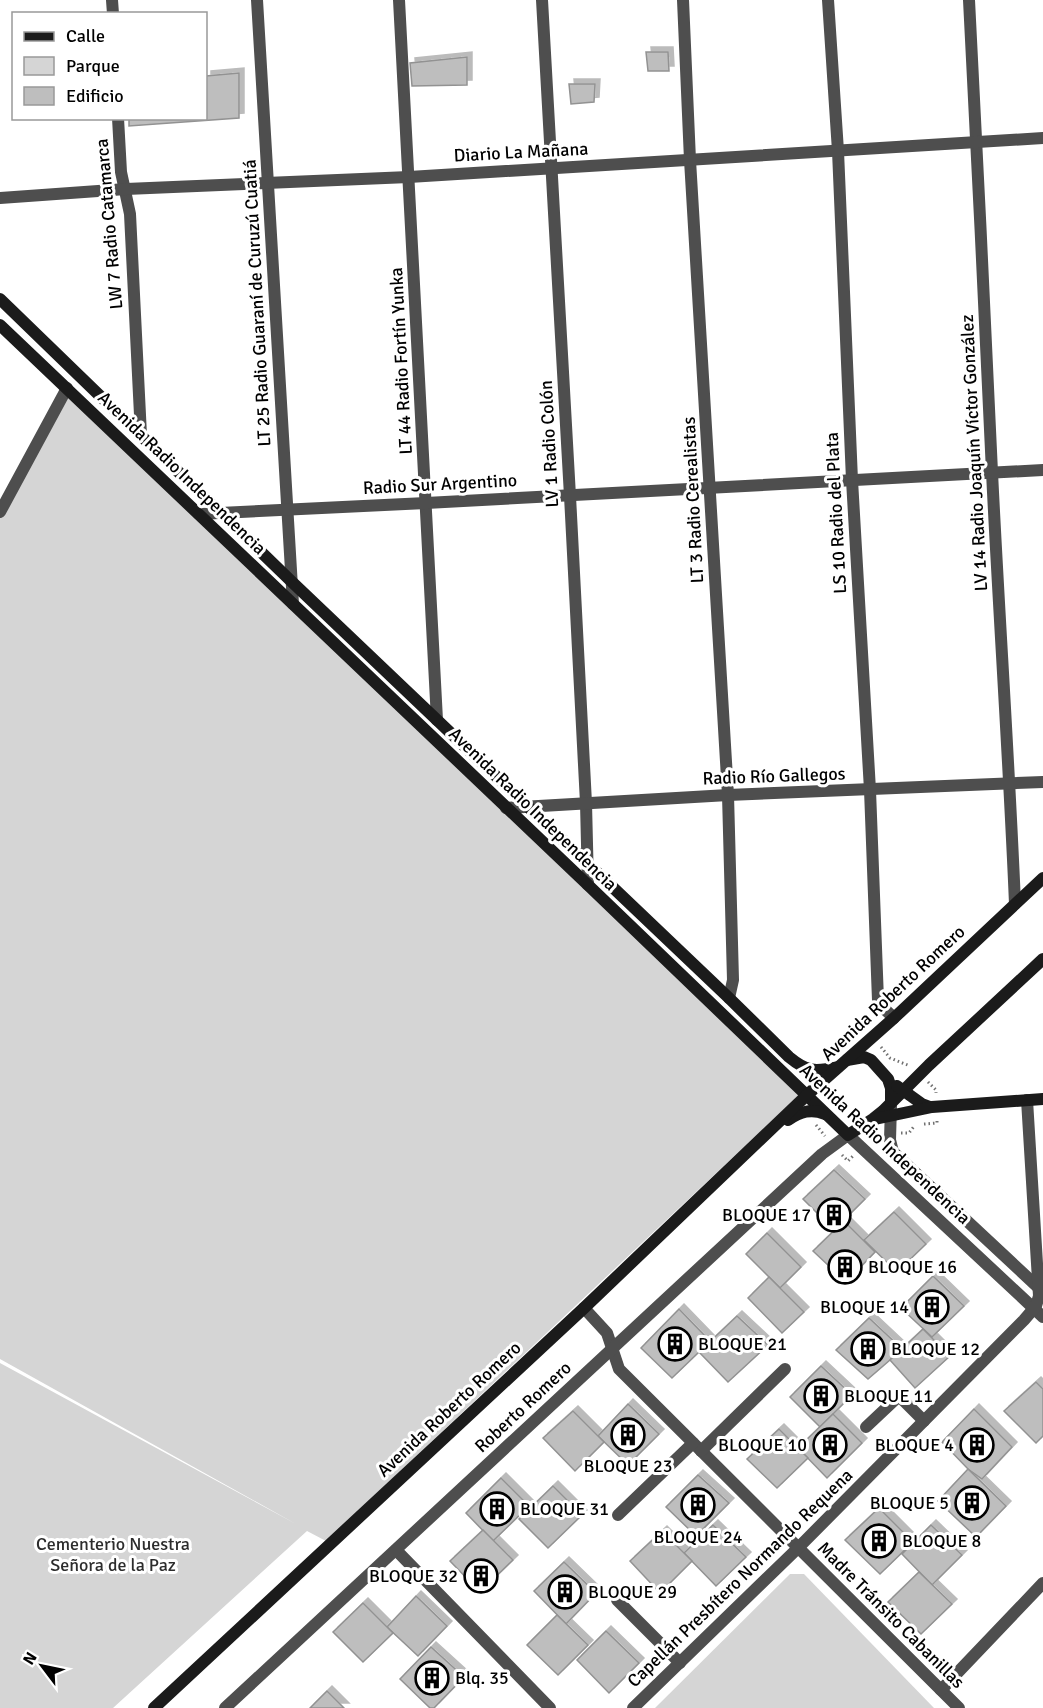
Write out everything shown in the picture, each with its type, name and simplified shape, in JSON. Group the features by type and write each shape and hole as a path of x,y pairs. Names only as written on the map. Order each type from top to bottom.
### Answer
{"main road":[{"name":"Avenida Radio Independencia","path":"0,299 291,581 796,1063 813,1071 857,1057 864,1057 871,1060 888,1079 891,1101"},
{"name":"Avenida Radio Independencia","path":"0,325 848,1135"},
{"name":"Avenida Roberto Romero","path":"154,1708 584,1308 807,1095 894,1018 1043,878"},
{"path":"848,1135 873,1119 1043,959"},
{"path":"888,1079 922,1104 932,1107"},
{"path":"873,1119 932,1107 1043,1099"},
{"name":"Avenida Roberto Romero","path":"767,1134 802,1112 818,1111 828,1116"}],"street":[{"name":"LT 25 Radio Guaraní de Curuzú Cuatiá","path":"257,0 293,604"},
{"name":"LT 44 Radio Fortín Yunka","path":"399,0 437,720"},
{"name":"LV 1 Radio Colón","path":"542,0 586,803 588,885"},
{"name":"LT 3 Radio Cerealistas","path":"683,0 690,160 728,795 733,980 729,998"},
{"name":"LS 10 Radio del Plata","path":"828,0 838,151 852,480 870,790 878,1000 879,1004 894,1018"},
{"name":"LV 14 Radio Joaquín Víctor González","path":"969,0 1015,904"},
{"name":"LW 7 Radio Catamarca","path":"118,120 121,172 130,214 141,435"},
{"name":"Diario La Mañana","path":"0,198 126,189 409,177 1043,138"},
{"path":"0,512 67,388"},
{"name":"Radio Sur Argentino","path":"199,514 1043,470"},
{"name":"Radio Río Gallegos","path":"506,808 728,795 1043,782"},
{"name":"Capellán Presbítero Normando Requena","path":"633,1708 798,1548 1024,1320 1039,1312 1041,1290 1027,1100"},
{"name":"Avenida Radio Independencia","path":"891,1101 891,1148 899,1159 1041,1290"},
{"name":"Avenida Radio Independencia","path":"848,1135 1039,1312"},
{"name":"Roberto Romero","path":"225,1708 822,1154 848,1135"},
{"name":"Madre Tránsito Cabanillas","path":"584,1308 607,1333 619,1369 959,1708"},
{"path":"618,1515 785,1369"},
{"path":"866,1427 899,1396 924,1421"},
{"path":"396,1550 550,1708"},
{"path":"941,1690 1043,1583"},
{"path":"617,1600 680,1663"}],"green space":[{"name":"Cementerio Nuestra Señora de la Paz","path":"67,392 799,1095 326,1541 307,1531 113,1708 0,1708 0,1363 296,1524 0,1359 0,513"},
{"path":"790,1574 804,1574 934,1708 655,1708"}],"building":[{"path":"646,52 668,52 669,71 648,71"},
{"path":"467,57 467,85 412,86 410,63"},
{"path":"239,73 239,118 129,126 129,120 207,120 207,76"},
{"path":"569,84 595,84 594,102 571,104"},
{"name":"BLOQUE 17","path":"834,1170 865,1199 834,1230 803,1199"},
{"path":"894,1212 926,1244 897,1272 864,1240"},
{"name":"BLOQUE 16","path":"844,1221 875,1252 846,1282 813,1251"},
{"path":"767,1233 801,1267 780,1288 746,1254"},
{"name":"BLOQUE 14","path":"933,1276 964,1306 932,1337 901,1308"},
{"path":"769,1277 804,1312 782,1333 748,1298"},
{"name":"BLOQUE 21","path":"679,1309 709,1340 672,1378 641,1348"},
{"path":"737,1316 768,1345 728,1382 699,1352"},
{"name":"BLOQUE 12","path":"869,1318 900,1347 890,1360 868,1379 836,1350"},
{"path":"923,1329 950,1356 915,1388 890,1360"},
{"name":"BLOQUE 11","path":"821,1366 852,1395 820,1427 790,1397"},
{"path":"1036,1382 1043,1389 1043,1436 1036,1443 1004,1411"},
{"name":"BLOQUE 23","path":"628,1404 659,1434 628,1465 598,1436"},
{"name":"BLOQUE 4","path":"974,1409 1012,1447 982,1479 968,1469 942,1442"},
{"path":"573,1411 604,1442 575,1471 543,1438"},
{"name":"BLOQUE 10","path":"833,1414 862,1443 827,1478 798,1448"},
{"path":"779,1429 808,1458 777,1488 747,1459"},
{"name":"BLOQUE 5","path":"968,1469 1006,1506 976,1537 938,1501"},
{"name":"BLOQUE 24","path":"698,1475 729,1503 696,1536 666,1507"},
{"name":"BLOQUE 31","path":"501,1478 529,1506 493,1541 466,1513"},
{"path":"553,1486 582,1515 548,1548 519,1519"},
{"name":"BLOQUE 8","path":"879,1508 913,1542 880,1574 845,1540"},
{"path":"713,1525 746,1557 716,1586 684,1553"},
{"path":"931,1525 962,1555 932,1585 902,1554"},
{"name":"BLOQUE 32","path":"483,1530 513,1560 480,1592 450,1561"},
{"path":"662,1531 692,1561 660,1593 630,1561"},
{"name":"BLOQUE 29","path":"564,1562 596,1593 566,1624 534,1591"},
{"path":"919,1572 952,1604 921,1634 888,1602"},
{"path":"416,1596 447,1626 418,1656 387,1627"},
{"path":"363,1603 393,1633 363,1662 333,1632"},
{"path":"557,1615 588,1645 558,1675 527,1645"},
{"path":"606,1631 639,1663 609,1693 577,1660"},
{"name":"Blq. 35","path":"431,1647 464,1677 434,1708 430,1708 400,1679"},
{"path":"327,1691 344,1708 310,1708"}],"place":[{"name":"BLOQUE 17","path":"834,1215"},
{"name":"BLOQUE 16","path":"845,1267"},
{"name":"BLOQUE 14","path":"932,1307"},
{"name":"BLOQUE 21","path":"675,1344"},
{"name":"BLOQUE 12","path":"868,1349"},
{"name":"BLOQUE 11","path":"821,1396"},
{"name":"BLOQUE 23","path":"628,1435"},
{"name":"BLOQUE 10","path":"830,1445"},
{"name":"BLOQUE 4","path":"977,1445"},
{"name":"BLOQUE 5","path":"972,1503"},
{"name":"BLOQUE 24","path":"698,1505"},
{"name":"BLOQUE 31","path":"497,1509"},
{"name":"BLOQUE 8","path":"879,1541"},
{"name":"BLOQUE 32","path":"481,1576"},
{"name":"BLOQUE 29","path":"565,1592"},
{"name":"Blq. 35","path":"432,1678"}]}
